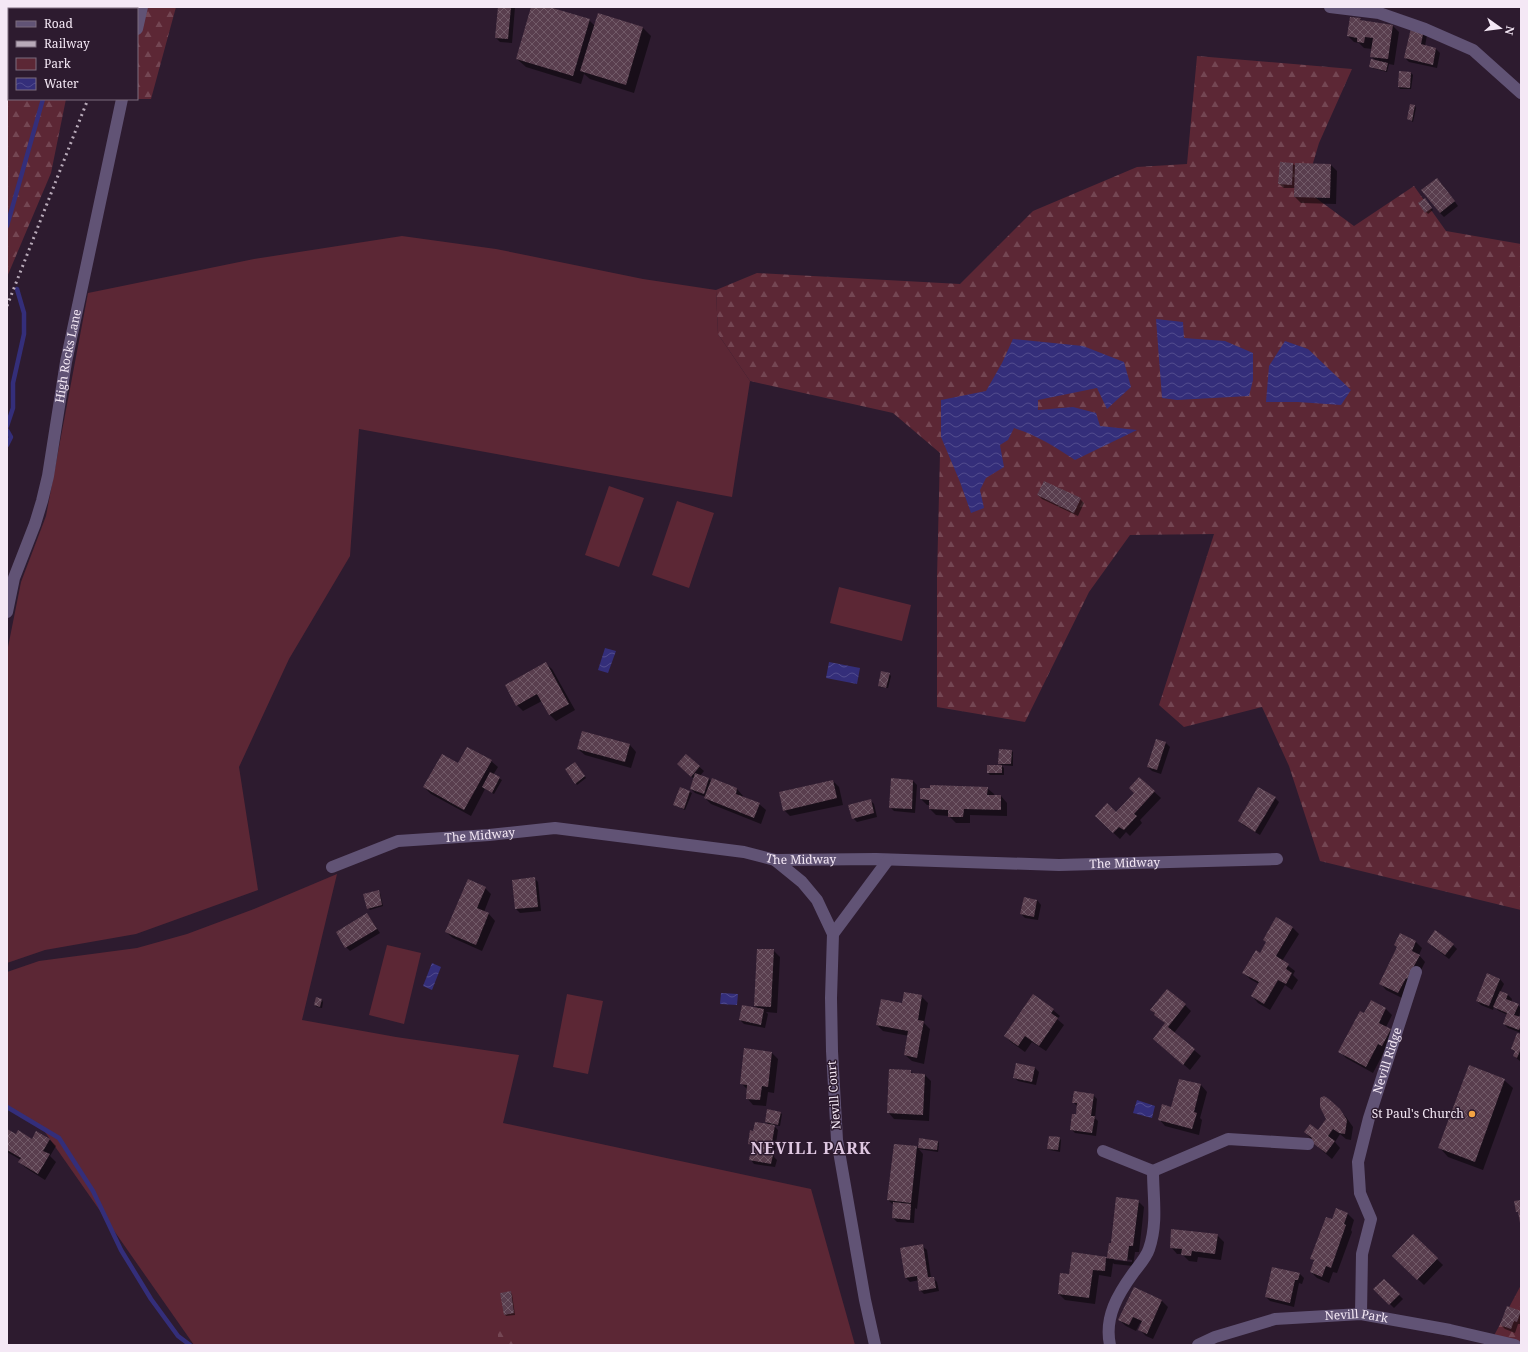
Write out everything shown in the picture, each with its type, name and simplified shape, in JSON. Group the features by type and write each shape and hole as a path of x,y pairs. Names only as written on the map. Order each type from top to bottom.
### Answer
{"street":[{"path":"138,25 142,7"},
{"path":"1330,7 1379,13 1425,29 1473,50 1521,93"},
{"name":"High Rocks Lane","path":"7,612 14,578 35,524 48,476 66,362 122,100"},
{"name":"The Midway","path":"332,866 398,841 489,835 555,828 744,852 775,860 876,859 1058,864 1278,859"},
{"path":"775,860 802,882 817,900 833,934 888,860"},
{"name":"Nevill Court","path":"833,934 832,1051 837,1140 865,1300 875,1345"},
{"name":"Nevill Ridge","path":"1361,1314 1362,1254 1371,1219 1360,1193 1358,1162 1369,1118 1416,972"},
{"path":"1103,1151 1153,1171 1228,1139 1308,1144"},
{"path":"1110,1345 1108,1330 1111,1310 1130,1277 1146,1255 1151,1242 1155,1210 1153,1171"},
{"name":"Nevill Park","path":"1198,1345 1215,1337 1275,1319 1361,1314 1450,1330 1515,1345"}],"green space":[{"path":"7,7 86,7 8,8 8,100 66,100 51,173 7,277"},
{"path":"176,7 151,99 138,99 138,8 116,8"},
{"path":"1197,56 1352,69 1319,143 1305,190 1354,226 1414,186 1446,231 1521,244 1521,910 1320,861 1289,766 1262,707 1184,727 1159,705 1214,534 1130,535 1089,592 1025,722 937,707 937,578 940,453 893,413 750,381 718,334 716,290 757,273 960,284 1033,211 1137,167 1187,164"},
{"path":"402,236 496,249 643,279 716,290 718,334 750,381 732,497 359,429 350,556 289,659 239,767 258,890 136,934 45,950 7,963 7,652 21,582 46,516 88,293 254,259"},
{"path":"609,486 644,498 619,567 585,555"},
{"path":"677,501 714,513 689,588 652,575"},
{"path":"839,587 911,605 902,641 830,623"},
{"path":"337,874 302,1020 396,1037 519,1055 503,1123 811,1189 855,1345 194,1345 40,1125 7,1107 7,972 39,961 137,948 187,934 254,909"},
{"path":"387,945 421,953 404,1024 369,1015"},
{"path":"567,994 603,1001 588,1074 553,1067"},
{"path":"1521,1285 1521,1345 1489,1345"},
{"path":"498,1328 516,1329 516,1345 498,1345"}],"water":[{"path":"1156,319 1183,322 1184,338 1225,341 1253,353 1253,380 1249,396 1177,400 1162,398"},
{"path":"1013,339 1083,346 1124,362 1131,387 1107,409 1097,388 1038,400 1038,410 1073,407 1096,413 1100,426 1137,430 1075,460 1046,442 1014,428 1008,440 1000,445 1004,467 986,478 980,490 984,508 971,513 941,437 941,400 986,391 1002,363"},
{"path":"1285,341 1308,349 1351,390 1341,405 1298,402 1266,402 1269,366"},
{"path":"605,648 616,651 608,673 598,670"},
{"path":"829,662 860,668 857,684 826,678"},
{"path":"432,963 441,967 432,990 423,986"},
{"path":"721,993 738,994 737,1005 720,1004"},
{"path":"1137,1100 1155,1106 1152,1118 1133,1113"}],"building":[{"path":"498,7 511,7 508,39 495,38"},
{"path":"531,7 549,7 590,19 573,76 516,59"},
{"path":"598,13 643,27 626,85 580,71"},
{"path":"1350,17 1393,25 1388,59 1370,57 1373,38 1365,37 1364,43 1357,42 1357,38 1347,36"},
{"path":"1411,28 1424,30 1421,44 1436,48 1433,65 1404,58"},
{"path":"1371,59 1388,63 1386,71 1369,67"},
{"path":"1399,71 1411,72 1410,88 1398,87"},
{"path":"1410,104 1415,105 1412,121 1407,119"},
{"path":"1280,162 1293,163 1292,185 1278,184"},
{"path":"1295,163 1331,164 1330,198 1294,197"},
{"path":"1437,178 1455,201 1440,213 1421,190"},
{"path":"1425,198 1432,208 1425,213 1418,203"},
{"path":"1044,481 1081,498 1074,513 1037,495"},
{"path":"546,662 569,704 549,715 537,694 516,706 505,685"},
{"path":"881,671 890,673 886,688 878,686"},
{"path":"582,731 630,744 625,762 577,749"},
{"path":"1156,739 1166,742 1157,770 1147,767"},
{"path":"467,747 492,760 464,810 423,787 442,754 458,763"},
{"path":"999,749 1012,750 1011,764 998,764"},
{"path":"686,754 700,766 691,777 677,764"},
{"path":"575,762 585,776 575,784 565,769"},
{"path":"987,765 1002,765 1002,773 987,773"},
{"path":"490,772 500,777 492,793 482,787"},
{"path":"695,773 709,778 704,794 690,789"},
{"path":"1139,777 1155,791 1134,814 1137,816 1124,830 1119,827 1113,833 1095,816 1107,803 1116,812 1134,793 1129,788"},
{"path":"712,778 737,788 736,794 760,803 754,818 704,798"},
{"path":"891,778 913,780 912,809 889,808"},
{"path":"833,780 837,798 783,811 779,792"},
{"path":"930,785 988,787 987,795 1001,795 1001,810 964,809 963,817 948,817 948,810 929,809 929,800 920,799 920,788 930,788"},
{"path":"680,787 690,791 684,809 673,805"},
{"path":"1258,787 1276,797 1255,832 1238,821"},
{"path":"871,799 874,813 852,819 848,805"},
{"path":"535,877 538,907 515,909 512,880"},
{"path":"468,879 486,887 477,908 489,913 476,945 445,932"},
{"path":"379,890 382,905 367,909 363,894"},
{"path":"1024,897 1037,900 1034,917 1020,914"},
{"path":"367,913 377,929 345,948 336,932"},
{"path":"1276,917 1293,927 1276,956 1289,964 1286,969 1292,973 1286,984 1278,980 1264,1004 1251,996 1259,982 1242,973 1256,950 1260,953 1266,942 1263,940"},
{"path":"1435,930 1454,944 1445,955 1427,942"},
{"path":"1400,933 1416,941 1412,951 1420,955 1398,993 1379,984 1397,947 1394,945"},
{"path":"757,949 774,949 771,1007 754,1006"},
{"path":"1487,973 1500,979 1489,1006 1476,1001"},
{"path":"1167,989 1186,1004 1168,1027 1195,1049 1183,1065 1153,1039 1165,1023 1150,1010"},
{"path":"1500,991 1508,994 1506,999 1519,1004 1514,1015 1521,1017 1521,1025 1519,1030 1503,1024 1507,1013 1493,1007"},
{"path":"904,992 922,995 918,1020 924,1021 917,1058 904,1055 908,1031 876,1025 881,999 902,1003"},
{"path":"1033,994 1054,1009 1051,1013 1058,1018 1039,1046 1025,1036 1018,1046 1004,1036"},
{"path":"316,997 322,999 320,1007 314,1005"},
{"path":"1371,1000 1386,1008 1379,1023 1391,1029 1382,1046 1378,1044 1366,1067 1338,1052 1360,1011 1364,1013"},
{"path":"742,1005 764,1009 761,1025 739,1020"},
{"path":"1517,1033 1521,1034 1521,1052 1520,1051 1517,1058 1513,1056 1515,1051 1511,1049"},
{"path":"744,1048 772,1052 768,1087 762,1086 760,1100 746,1099 747,1085 740,1084"},
{"path":"1016,1063 1035,1067 1032,1082 1013,1078"},
{"name":"St Paul's Church","path":"1469,1065 1505,1079 1475,1162 1438,1148"},
{"path":"889,1069 911,1070 911,1073 925,1074 923,1115 887,1113"},
{"path":"1179,1079 1201,1084 1194,1112 1197,1113 1192,1129 1158,1120 1162,1104 1171,1107"},
{"path":"1074,1091 1094,1094 1091,1116 1095,1116 1092,1133 1070,1130 1072,1114 1076,1114 1077,1103 1072,1103"},
{"path":"1324,1096 1340,1109 1347,1120 1345,1134 1339,1133 1333,1129 1328,1136 1335,1141 1326,1153 1310,1141 1312,1138 1304,1132 1310,1124 1318,1130 1326,1119 1320,1107 1320,1098"},
{"path":"767,1109 781,1112 778,1125 765,1122"},
{"path":"755,1122 775,1125 770,1154 773,1155 771,1164 749,1160 752,1145 748,1144 750,1130 753,1131"},
{"path":"7,1129 16,1134 18,1130 32,1139 36,1131 50,1139 43,1151 50,1154 38,1174 18,1162 21,1158 7,1150"},
{"path":"1049,1136 1060,1137 1058,1150 1047,1149"},
{"path":"919,1138 938,1141 937,1150 918,1148"},
{"path":"894,1144 917,1146 911,1203 887,1200"},
{"path":"1116,1197 1139,1200 1133,1246 1129,1246 1127,1261 1106,1258 1105,1271 1093,1270 1089,1298 1058,1294 1060,1273 1069,1274 1072,1252 1107,1257 1109,1243 1111,1243"},
{"path":"1521,1200 1521,1223 1520,1223 1514,1201"},
{"path":"893,1202 911,1204 910,1220 892,1218"},
{"path":"1336,1208 1348,1213 1344,1224 1346,1225 1331,1268 1326,1266 1322,1277 1310,1272 1314,1260 1310,1259 1326,1217 1332,1219"},
{"path":"1171,1229 1218,1234 1215,1254 1192,1251 1191,1256 1181,1255 1182,1249 1170,1248"},
{"path":"1413,1234 1438,1258 1417,1280 1392,1256"},
{"path":"923,1244 928,1277 934,1277 936,1288 919,1291 917,1276 905,1278 900,1248"},
{"path":"1272,1267 1300,1273 1298,1280 1295,1280 1290,1303 1265,1297"},
{"path":"1384,1279 1400,1294 1389,1305 1373,1289"},
{"path":"1134,1287 1162,1300 1147,1334 1138,1330 1142,1321 1133,1317 1129,1325 1118,1320"},
{"path":"511,1291 514,1313 504,1315 500,1293"},
{"path":"1507,1306 1521,1311 1517,1322 1514,1321 1511,1329 1500,1325"}],"waterway":[{"path":"7,226 43,100"},
{"path":"7,426 13,408 13,383 24,334 24,313 17,289"},
{"path":"7,430 11,437 7,445"},
{"path":"7,1107 59,1138 93,1191 121,1250 151,1299 178,1336 190,1345"}],"railway":[{"path":"7,306 88,100"}],"place":[{"name":"St Paul's Church","path":"1472,1114"}],"district":[{"name":"NEVILL PARK","path":"811,1148"}]}
